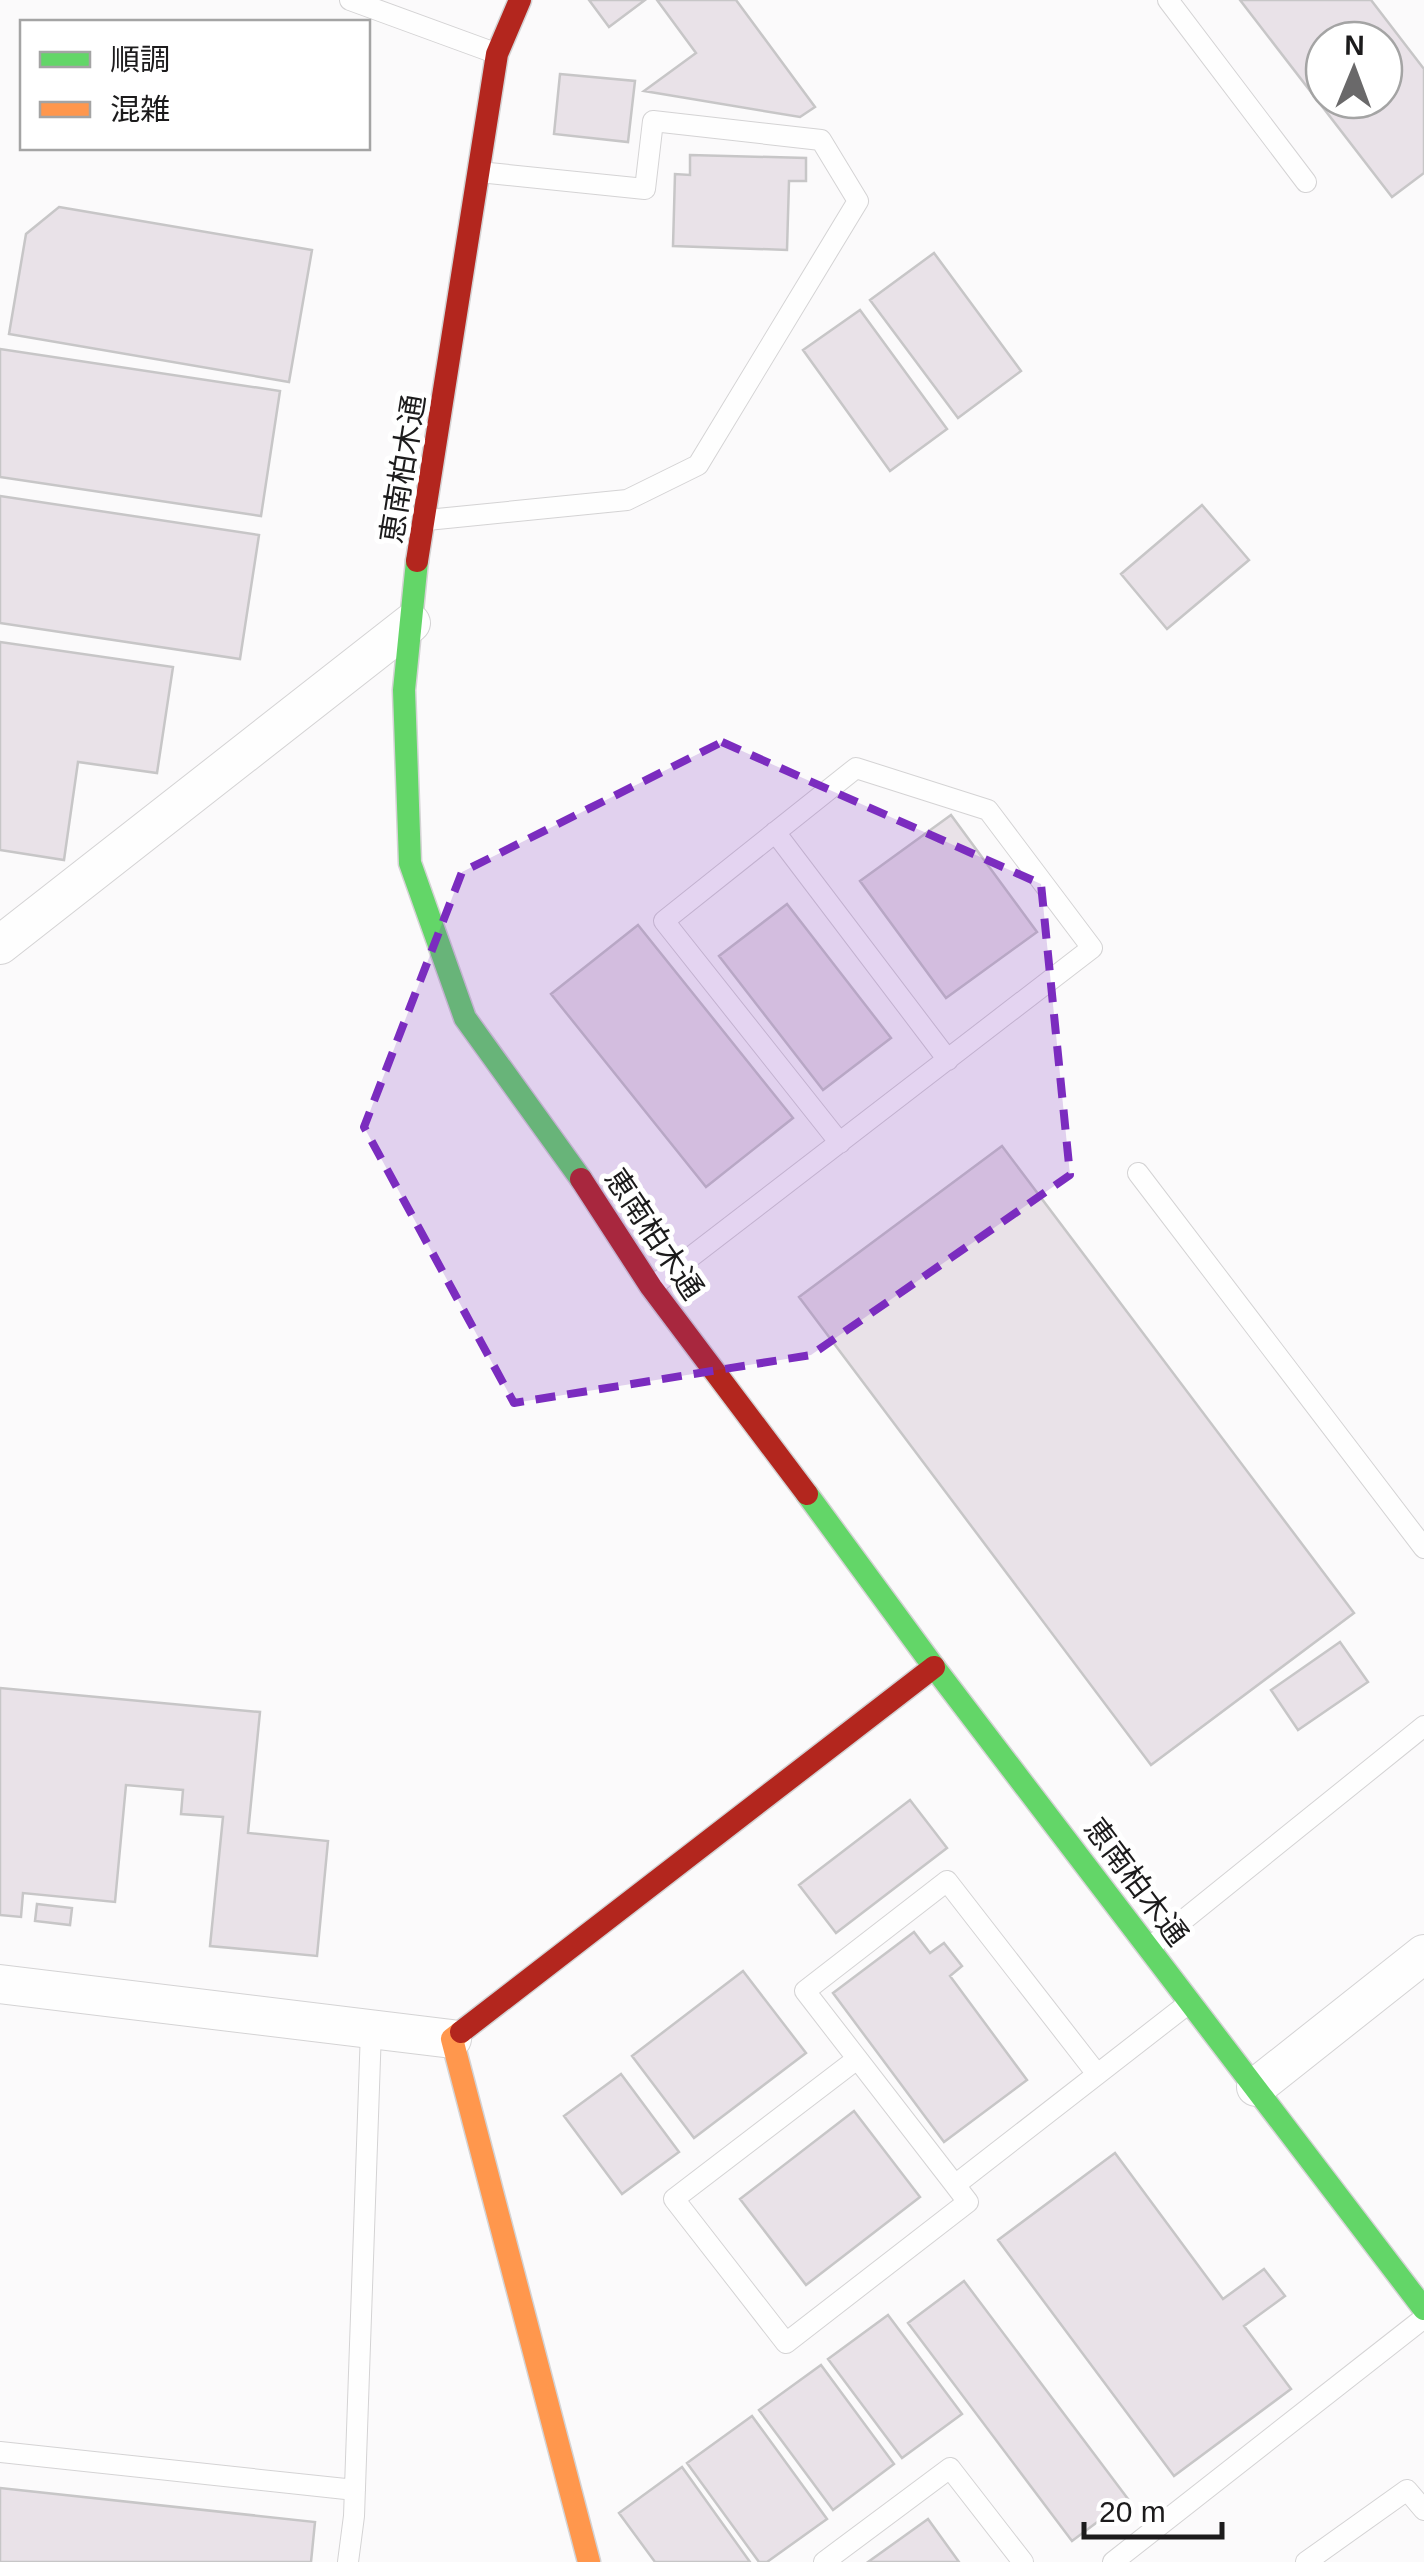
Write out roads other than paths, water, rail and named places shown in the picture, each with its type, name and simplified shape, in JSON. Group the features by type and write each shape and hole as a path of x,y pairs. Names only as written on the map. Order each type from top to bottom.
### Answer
{"street":[{"name":"恵南柏木通","path":"520,0 497,54 410,623 404,690 410,863 465,1018 560,1147 651,1287 934,1667 1424,2309"},
{"path":"0,945 410,623"},
{"path":"0,1984 452,2040 934,1667"},
{"path":"1256,2087 1424,1954"},
{"path":"452,2040 589,2562"}],"lane":[{"path":"350,0 497,54"},
{"path":"1168,0 1306,182"},
{"path":"425,521 627,500 698,465 858,201 821,140 653,121 645,189 480,172"},
{"path":"651,1287 840,1143 948,1060 1092,948 988,810 856,768 664,921 840,1143"},
{"path":"775,832 948,1060"},
{"path":"1138,1173 1424,1548"},
{"path":"1149,1948 1424,1726"},
{"path":"857,2059 674,2199 786,2342 968,2202 805,1991 947,1881 1098,2074"},
{"path":"955,2185 1190,2002"},
{"path":"348,2562 355,2490 371,2030"},
{"path":"1112,2562 1424,2318"},
{"path":"0,2452 355,2490"},
{"path":"824,2562 950,2468 1023,2562"},
{"path":"1306,2562 1407,2490 1424,2510"}]}
